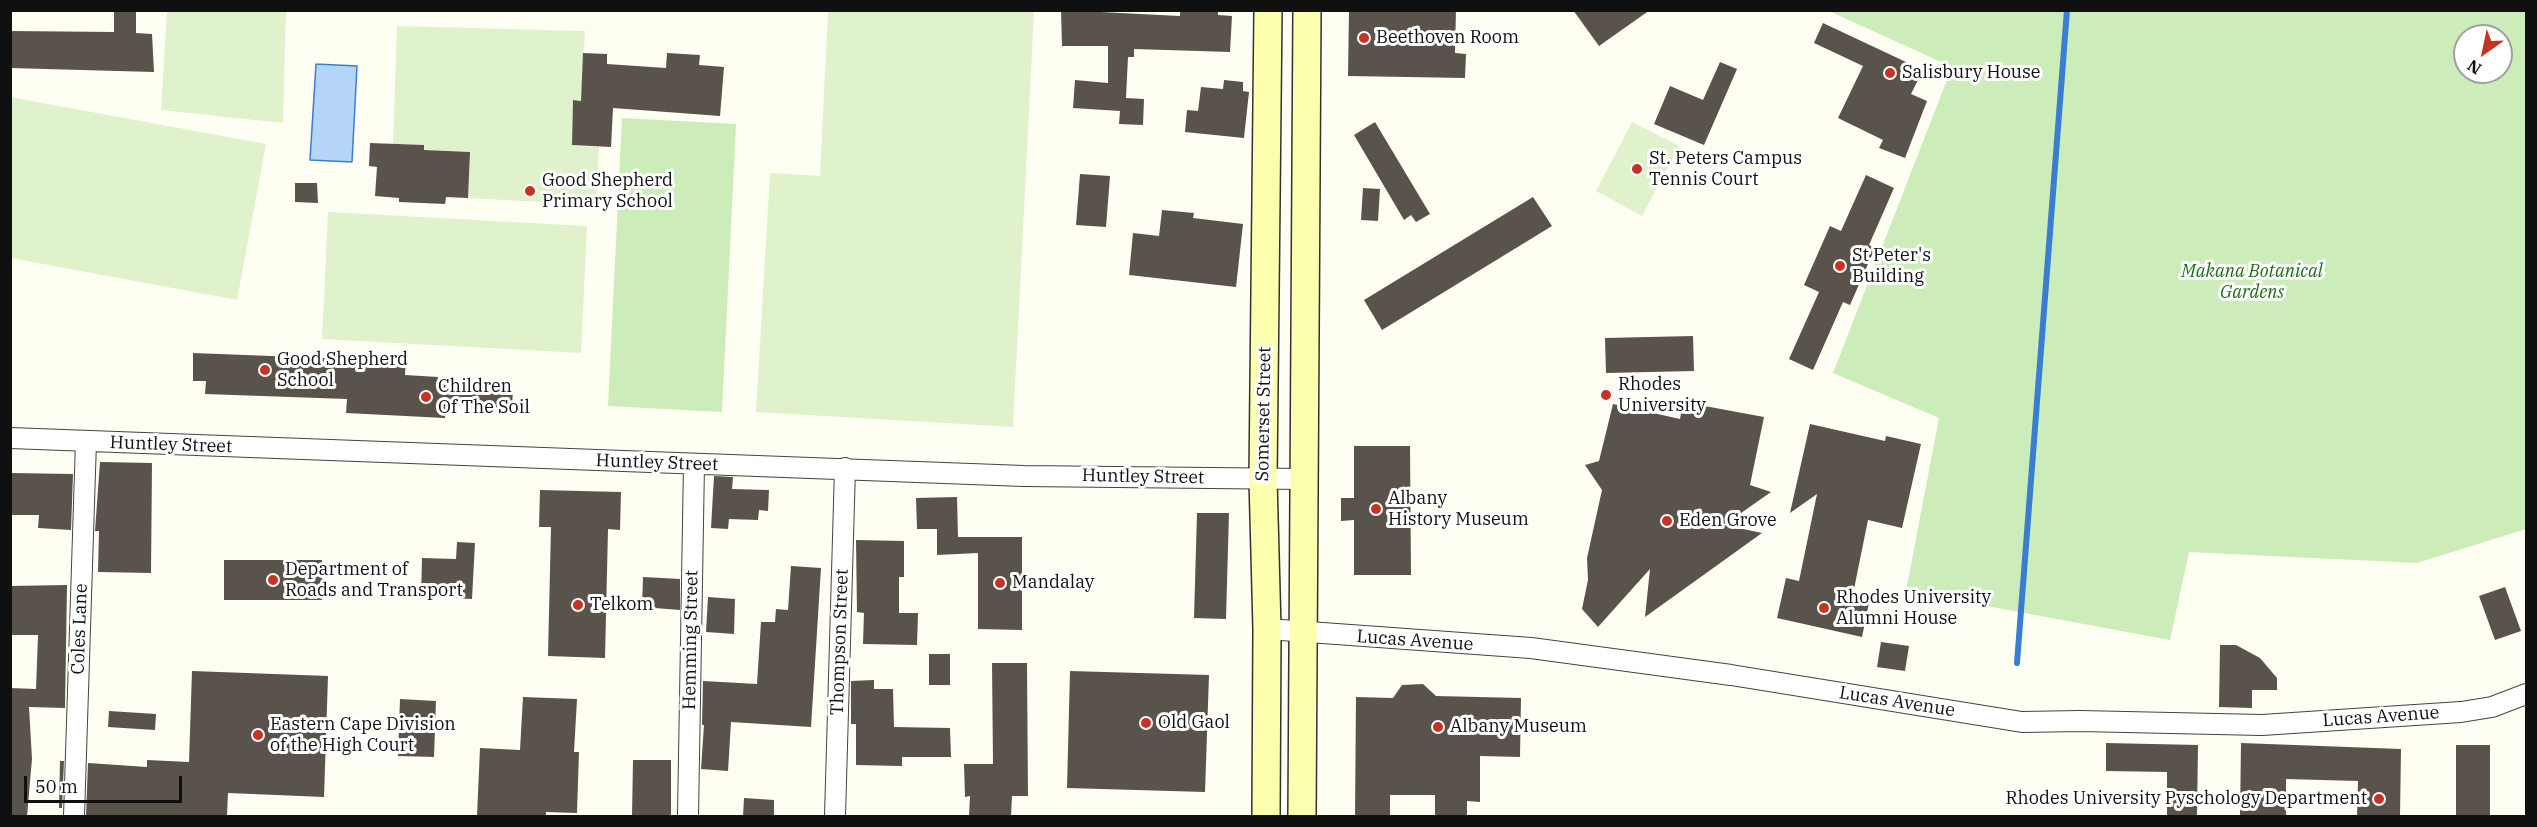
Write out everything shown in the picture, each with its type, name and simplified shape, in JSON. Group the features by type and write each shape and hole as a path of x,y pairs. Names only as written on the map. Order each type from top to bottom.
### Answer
{"main road":[{"name":"Somerset Street","path":"1266,816 1267,629 1263,479 1268,10"},
{"path":"1302,816 1307,10"},
{"path":"1267,185 1306,192"}],"street":[{"name":"Huntley Street","path":"10,438 1024,476 1303,479"},
{"name":"Coles Lane","path":"74,816 86,441"},
{"name":"Hemming Street","path":"688,816 694,464"},
{"name":"Thompson Street","path":"835,816 844,468"},
{"name":"Lucas Avenue","path":"1267,629 1304,634 1531,648 1731,675 2022,722 2080,720 2262,725 2461,712 2492,707 2526,694"}],"green space":[{"path":"167,11 286,11 283,123 161,110"},
{"path":"828,11 1034,11 1013,427 756,412 770,173 820,176"},
{"name":"Makana Botanical Gardens","path":"1829,11 2526,11 2526,529 2417,563 2189,552 2170,640 1906,591 1939,418 1833,373 1952,67"},
{"path":"397,26 585,31 581,101 573,100 572,145 599,147 596,205 468,198 470,152 424,150 424,145 393,144"},
{"path":"10,97 266,144 237,300 11,258"},
{"path":"622,118 736,124 722,412 608,406"},
{"name":"St. Peters Campus Tennis Court","path":"1632,122 1679,146 1642,216 1596,191"},
{"path":"328,212 587,226 581,353 322,339"}],"water":[{"path":"316,64 357,66 352,162 310,160"}],"building":[{"path":"114,10 136,10 136,33 152,34 154,72 10,68 10,31 114,32"},
{"path":"1061,10 1180,16 1180,10 1218,10 1218,15 1232,16 1230,52 1134,49 1134,57 1128,57 1126,98 1144,99 1143,125 1119,124 1120,111 1073,108 1075,80 1108,83 1108,46 1062,46"},
{"path":"1349,10 1456,10 1455,53 1466,54 1465,78 1348,76"},
{"path":"1573,10 1650,10 1599,46"},
{"path":"1823,23 1923,70 1911,94 1927,101 1905,158 1879,148 1883,140 1838,118 1863,66 1814,43"},
{"path":"583,53 607,54 607,64 666,68 667,53 700,55 699,65 724,67 720,116 613,108 611,147 572,145 573,100 581,101"},
{"path":"1720,62 1737,69 1704,145 1654,124 1670,86 1703,100"},
{"path":"1224,80 1243,82 1243,91 1249,92 1244,138 1185,132 1187,110 1198,111 1201,87 1223,89"},
{"path":"1375,122 1430,214 1416,222 1411,215 1404,220 1354,135"},
{"path":"370,143 424,145 424,150 470,152 468,198 446,197 445,204 399,202 399,198 375,196 377,167 369,166"},
{"path":"1080,174 1110,176 1106,227 1076,225"},
{"name":"St Peter's Building","path":"1866,175 1894,188 1869,245 1875,248 1850,305 1843,302 1813,370 1789,359 1819,292 1804,285 1830,226 1841,231"},
{"path":"295,183 317,183 318,203 295,202"},
{"path":"1363,188 1380,189 1378,221 1361,220"},
{"path":"1533,197 1552,226 1382,330 1364,300"},
{"path":"1162,210 1194,213 1193,218 1243,224 1236,287 1129,275 1133,233 1159,236"},
{"path":"1693,336 1694,371 1606,373 1605,338"},
{"path":"193,353 349,359 349,355 406,358 405,375 438,377 437,384 513,388 512,409 446,405 445,418 346,413 347,399 205,394 206,381 193,381"},
{"name":"Eden Grove","path":"1683,402 1764,417 1750,485 1771,492 1724,525 1762,533 1645,617 1650,569 1598,627 1582,609 1588,580 1587,558 1602,490 1585,465 1599,461 1613,404 1680,419"},
{"path":"1810,424 1885,441 1886,436 1921,444 1902,528 1868,520 1853,594 1870,598 1862,637 1777,618 1786,578 1799,581 1817,494 1790,513"},
{"name":"Albany History Museum","path":"1354,446 1410,446 1411,575 1354,575 1354,520 1341,521 1341,498 1354,498"},
{"path":"100,462 152,463 151,573 98,572 99,531 95,531"},
{"path":"10,473 73,474 71,530 38,528 39,515 10,515"},
{"path":"714,476 733,477 732,489 769,490 768,511 759,510 758,520 729,519 728,529 711,528"},
{"name":"Telkom","path":"540,490 621,492 620,530 608,529 605,658 548,656 551,527 539,527"},
{"name":"Mandalay","path":"957,497 958,537 1022,537 1022,630 978,629 978,553 937,555 937,529 917,529 916,498"},
{"path":"1197,513 1229,513 1226,619 1194,618"},
{"path":"856,540 904,541 904,577 899,577 899,613 918,613 917,645 863,644 864,613 857,612"},
{"path":"457,542 475,543 472,599 421,596 422,558 456,559"},
{"name":"Department of Roads and Transport","path":"224,560 322,560 322,600 224,600"},
{"path":"791,566 821,568 811,727 731,722 728,771 701,769 704,725 702,725 703,681 757,684 761,622 775,622 776,609 788,610"},
{"path":"643,577 680,579 680,610 642,607"},
{"path":"67,585 65,708 29,707 32,759 27,816 10,816 10,688 36,689 38,635 10,635 10,586"},
{"path":"2505,587 2521,631 2495,640 2479,596"},
{"path":"708,597 735,599 734,634 706,632"},
{"path":"1881,642 1909,646 1905,671 1877,667"},
{"path":"2220,645 2236,645 2260,658 2277,678 2277,690 2252,690 2252,708 2219,707"},
{"path":"929,654 950,654 950,685 929,685"},
{"path":"992,663 1027,663 1028,796 1012,796 1011,816 969,816 970,796 965,797 964,764 993,764"},
{"name":"Eastern Cape Division of the High Court","path":"192,671 328,676 324,797 228,793 227,816 86,816 88,763 147,767 147,760 189,762"},
{"path":"1070,671 1209,675 1205,792 1067,788"},
{"path":"874,680 874,689 893,689 894,727 950,728 951,757 902,757 902,766 856,765 856,724 851,724 851,681"},
{"name":"Albany Museum","path":"1423,684 1436,696 1521,698 1520,757 1480,756 1480,802 1467,801 1467,816 1435,816 1435,795 1390,795 1390,816 1355,816 1356,697 1393,698 1402,685"},
{"path":"523,697 577,699 574,752 579,752 577,813 546,812 546,816 477,816 480,748 520,750"},
{"path":"400,699 436,701 434,757 398,756"},
{"path":"109,711 156,714 155,730 108,727"},
{"path":"2106,743 2198,745 2197,816 2167,816 2167,772 2106,771"},
{"path":"2241,743 2401,749 2400,816 2357,816 2358,781 2286,779 2286,816 2240,816"},
{"path":"2456,745 2490,745 2490,816 2456,816"},
{"path":"633,760 671,760 671,816 632,816"},
{"path":"60,761 64,761 62,808 59,808"},
{"path":"744,798 774,800 774,816 743,816"}],"waterway":[{"path":"2017,663 2067,10"}],"place":[{"name":"Beethoven Room","path":"1364,38"},
{"name":"Salisbury House","path":"1890,73"},
{"name":"St. Peters Campus Tennis Court","path":"1637,169"},
{"name":"Good Shepherd Primary School","path":"530,191"},
{"name":"St Peter's Building","path":"1840,266"},
{"name":"Good Shepherd School","path":"265,370"},
{"name":"Rhodes University","path":"1606,395"},
{"name":"Children Of The Soil","path":"426,397"},
{"name":"Albany History Museum","path":"1376,509"},
{"name":"Eden Grove","path":"1667,521"},
{"name":"Department of Roads and Transport","path":"273,580"},
{"name":"Mandalay","path":"1000,583"},
{"name":"Telkom","path":"578,605"},
{"name":"Rhodes University Alumni House","path":"1824,608"},
{"name":"Old Gaol","path":"1146,723"},
{"name":"Albany Museum","path":"1438,727"},
{"name":"Eastern Cape Division of the High Court","path":"258,735"},
{"name":"Rhodes University Pyschology Department","path":"2379,799"}]}
